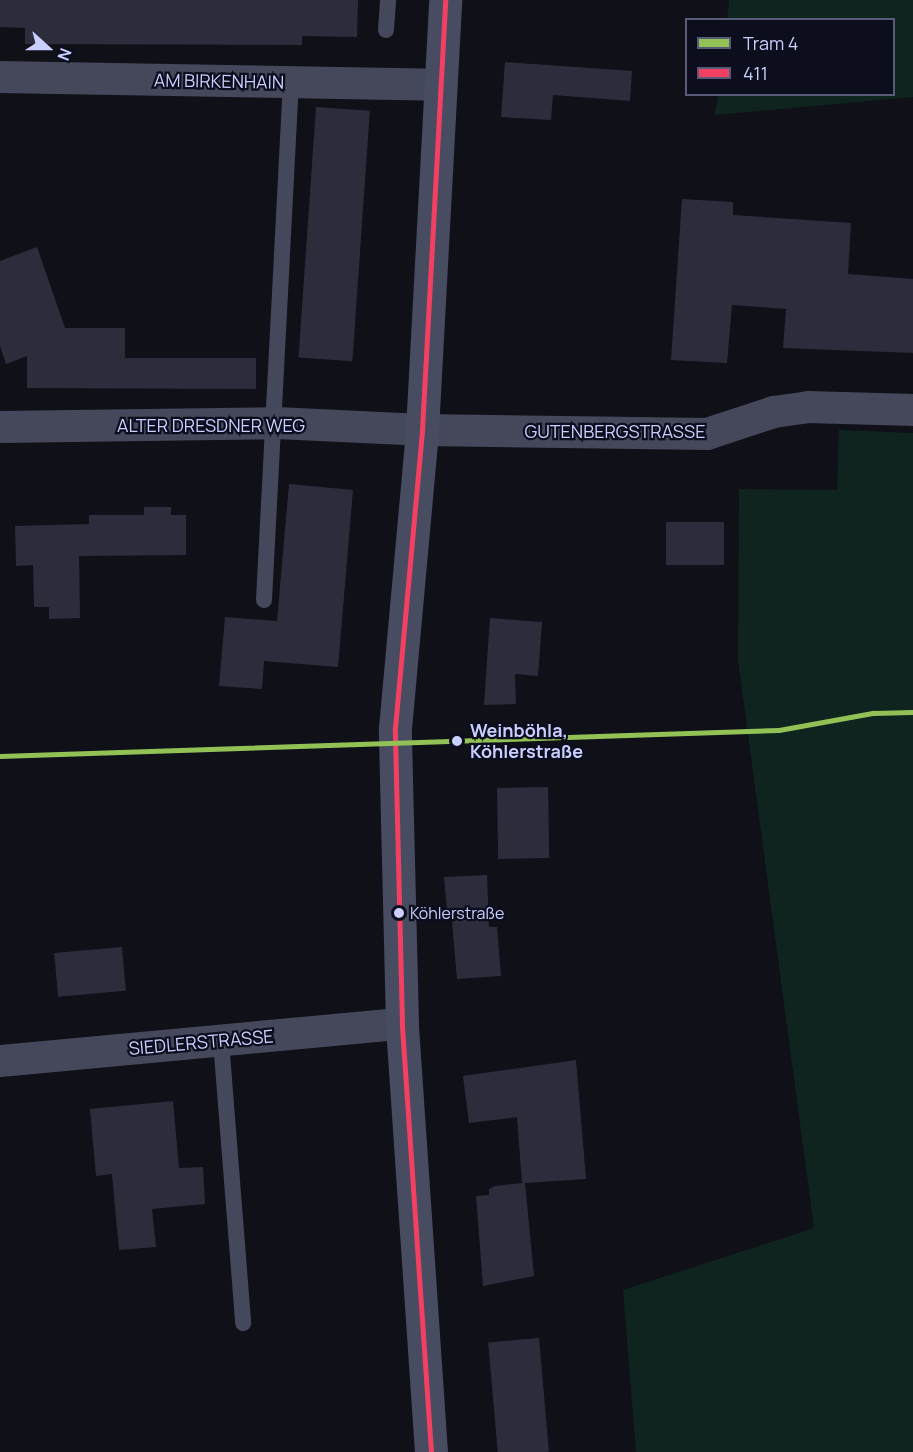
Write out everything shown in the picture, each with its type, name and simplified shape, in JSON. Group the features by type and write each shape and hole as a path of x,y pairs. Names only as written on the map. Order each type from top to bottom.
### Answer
{"street":[{"path":"431,1452 402,1024 395,728 422,430 438,85 445,0"},
{"name":"AM BIRKENHAIN","path":"0,77 438,85"},
{"name":"GUTENBERGSTRASSE","path":"422,430 707,434 774,412 808,407 913,410"},
{"name":"ALTER DRESDNER WEG","path":"0,427 276,423 422,430"},
{"name":"SIEDLERSTRASSE","path":"0,1061 402,1024"}],"lane":[{"path":"386,30 388,0"},
{"path":"264,600 276,423 291,82"},
{"path":"221,1041 243,1323"}],"green space":[{"path":"729,0 913,0 913,97 715,115 718,96 895,96 895,18 727,18"},
{"path":"839,430 913,433 913,1452 636,1452 623,1290 814,1228 738,660 739,489 837,490"}],"building":[{"path":"0,0 358,0 357,37 302,36 302,45 25,44 25,28 0,27"},
{"path":"505,62 632,71 630,101 553,95 551,120 501,117"},
{"path":"316,107 370,111 352,361 298,357"},
{"path":"682,199 733,202 733,215 851,223 848,274 913,279 913,353 783,348 786,309 732,305 727,363 671,360"},
{"path":"37,247 65,328 125,328 125,358 256,358 256,389 27,388 27,356 6,364 0,346 0,261"},
{"path":"289,484 353,490 338,667 264,661 262,689 219,686 225,617 277,621"},
{"path":"144,507 171,507 171,515 186,515 186,555 79,556 80,618 49,619 49,607 34,607 33,565 16,566 15,526 89,524 89,515 144,515"},
{"path":"666,522 724,522 724,565 666,565"},
{"path":"490,618 542,622 538,676 515,674 516,704 484,705"},
{"path":"548,787 549,858 498,859 497,788"},
{"path":"487,875 489,927 497,927 501,976 457,979 451,910 447,910 444,877"},
{"path":"122,947 126,991 58,997 54,953"},
{"path":"576,1060 586,1179 525,1183 534,1276 483,1286 476,1196 489,1195 489,1189 495,1186 522,1183 517,1117 469,1123 463,1076"},
{"path":"173,1101 179,1168 203,1167 205,1204 152,1209 156,1247 119,1250 112,1174 96,1176 90,1109"},
{"path":"539,1338 549,1452 498,1452 488,1342"}],"tram line":[{"name":"4","path":"0,756 779,730 873,713 913,712"}],"transit line":[{"name":"411","path":"431,1452 402,1024 395,728 422,430 445,0"}],"place":[{"name":"Weinböhla, Köhlerstraße","path":"457,741"},
{"name":"Köhlerstraße","path":"399,913"}]}
